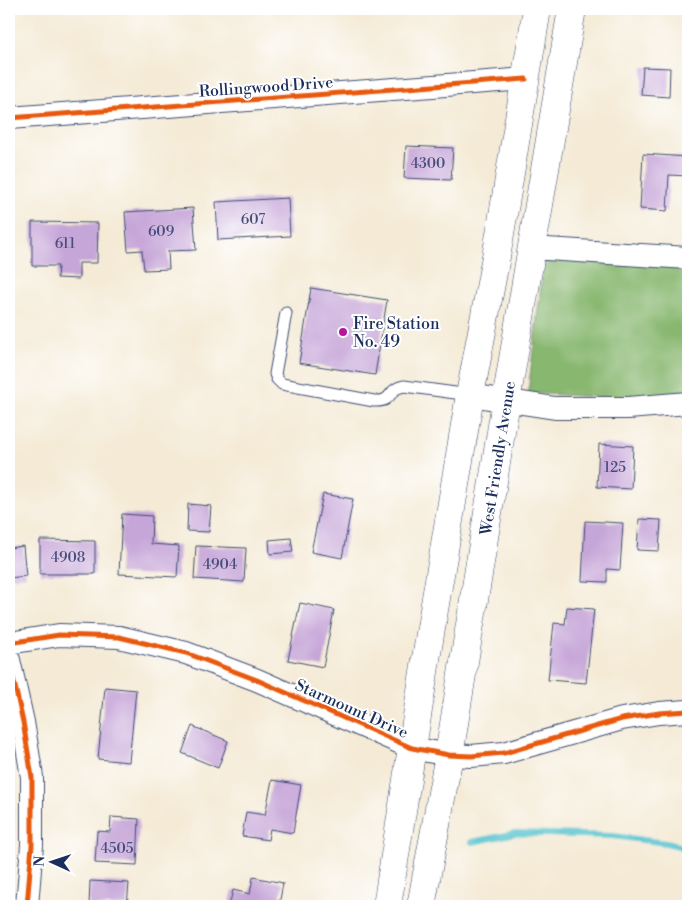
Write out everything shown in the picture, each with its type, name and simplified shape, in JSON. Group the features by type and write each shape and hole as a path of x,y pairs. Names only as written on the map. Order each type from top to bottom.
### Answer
{"main road":[{"path":"387,906 470,395 498,246 537,9"},
{"name":"West Friendly Avenue","path":"421,906 449,755 572,9"}],"street":[{"name":"Rollingwood Drive","path":"9,118 526,79"},
{"path":"532,248 688,258"},
{"path":"470,395 555,408 628,408 688,403"},
{"name":"Starmount Drive","path":"9,642 59,635 119,637 186,654 257,680 412,748 449,755 471,756 504,753 622,719 659,713 688,711"},
{"path":"9,660 23,722 32,777 32,846 27,906"}],"lane":[{"path":"286,313 275,374 282,384 381,402 390,397 393,390 404,386 470,395"}],"green space":[{"path":"544,258 688,263 688,395 632,399 528,393"}],"building":[{"path":"643,67 670,68 669,97 641,95"},
{"path":"406,146 453,148 451,180 404,178"},
{"path":"643,154 688,157 688,176 669,175 667,211 640,209"},
{"path":"288,198 290,236 218,240 216,202"},
{"path":"193,208 196,250 168,251 169,269 144,270 142,250 128,251 125,212"},
{"path":"32,222 98,223 97,263 79,263 79,279 57,278 58,266 32,266"},
{"name":"Fire Station No. 49","path":"311,288 387,300 375,375 299,363"},
{"path":"599,444 633,446 631,489 597,487"},
{"path":"323,494 353,499 342,558 311,552"},
{"path":"188,504 211,506 209,532 187,531"},
{"path":"122,514 152,516 151,544 179,546 177,577 119,574"},
{"path":"639,519 661,520 659,551 637,550"},
{"path":"585,521 623,523 620,570 607,569 607,582 582,581"},
{"path":"291,538 293,552 270,554 269,540"},
{"path":"40,540 95,541 95,574 40,574"},
{"path":"23,546 26,576 9,578 9,548"},
{"path":"196,546 246,548 244,582 194,579"},
{"path":"300,603 334,610 323,667 288,660"},
{"path":"567,607 594,609 586,683 548,680 554,623 565,624"},
{"path":"105,687 136,690 129,762 98,759"},
{"path":"192,726 228,741 218,768 182,753"},
{"path":"272,780 301,785 293,833 270,829 268,840 242,836 246,812 265,815"},
{"path":"111,817 139,819 137,865 95,863 97,831 110,832"},
{"path":"253,877 283,883 279,906 229,906 233,890 250,894"},
{"path":"90,881 129,883 127,906 89,906"}],"waterway":[{"path":"472,842 516,833 613,836 688,848"}],"cycle path":[{"path":"9,118 526,79"},
{"path":"9,643 59,635 119,637 186,653 257,680 412,748 449,755 471,756 504,753 622,719 659,713 688,711"},
{"path":"9,660 23,722 32,777 32,845 27,906"}],"place":[{"name":"Fire Station No. 49","path":"343,332"}]}
